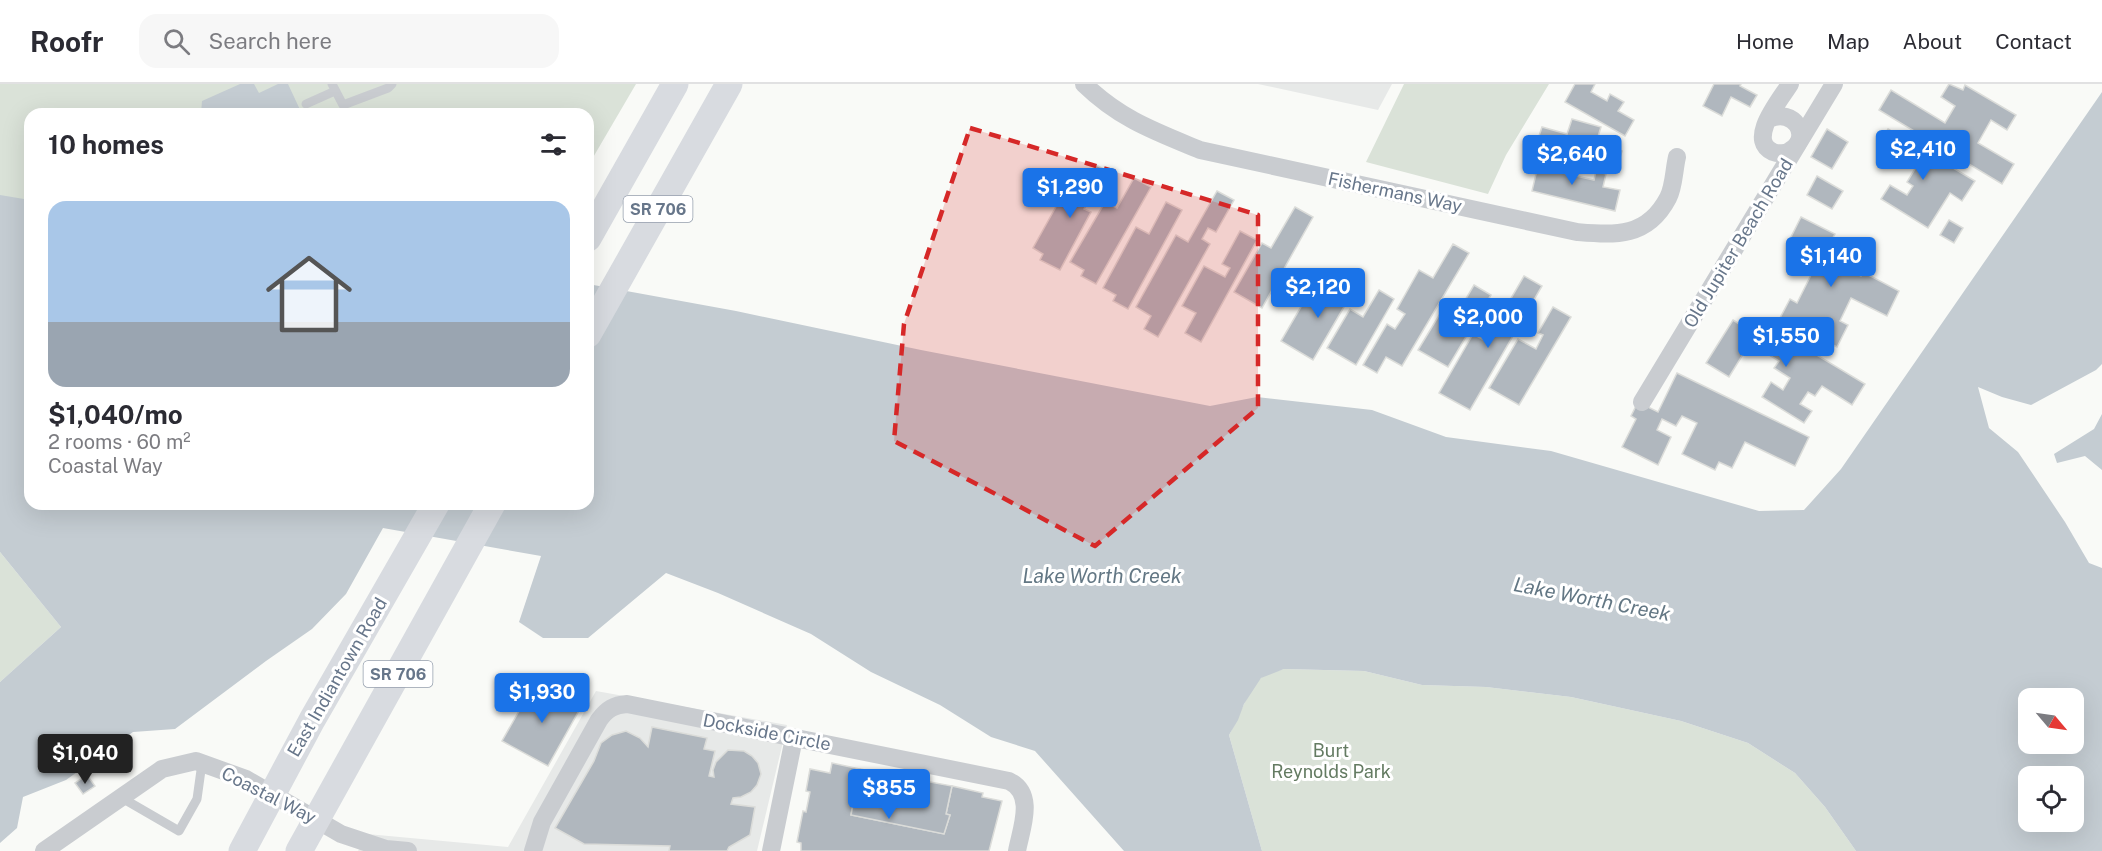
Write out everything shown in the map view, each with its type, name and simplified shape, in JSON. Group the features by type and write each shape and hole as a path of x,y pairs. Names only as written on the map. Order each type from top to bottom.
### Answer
{"main road":[{"name":"SR 706","path":"594,227 675,84"},
{"name":"SR 706","path":"594,323 729,84"},
{"name":"East Indiantown Road","path":"242,851 318,709 433,510"},
{"name":"SR 706","path":"301,848 489,510"}],"street":[{"name":"Fishermans Way","path":"1084,84 1122,115 1200,150 1577,232 1614,235 1636,229 1652,219 1669,197 1677,157"},
{"path":"1769,119 1776,116 1790,117 1799,129 1798,143 1790,152 1772,152 1763,143 1762,130 1790,84"},
{"name":"Old Jupiter Beach Road","path":"1642,402 1834,84"},
{"name":"Dockside Circle","path":"533,851 542,822 593,730 606,711 615,705 627,704 1012,783 1022,794 1025,810 1017,851"},
{"path":"771,851 794,738"},
{"name":"Coastal Way","path":"44,851 162,769 196,761 246,779 341,834 386,849 408,851"}],"lane":[{"path":"306,104 334,87 343,105 388,88 392,84"},
{"path":"122,798 179,831 196,799 202,763"}],"highlighted area":[{"path":"970,128 1258,215 1258,408 1095,546 894,441 904,324"}],"shaded area":[{"path":"1258,84 1392,84 1378,110"},
{"path":"596,691 787,725 757,851 358,851 367,834 508,847"}],"green space":[{"path":"0,84 636,84 594,156 594,108 24,108 24,205 0,201"},
{"path":"1404,84 1549,84 1506,155 1488,194 1366,162"},
{"path":"0,552 61,627 0,682"},
{"name":"Burt Reynolds Park","path":"1284,669 1364,671 1422,685 1486,687 1571,697 1681,721 1748,743 1795,773 1825,807 1856,851 1262,851 1229,735 1257,682 1267,674"}],"water":[{"path":"240,84 254,84 259,93 278,84 288,84 299,108 201,108 202,101"},
{"name":"Lake Worth Creek","path":"2102,92 2102,364 2096,370 2031,405 1978,387 1989,428 2018,452 2065,522 2089,563 2102,568 2102,851 1856,851 1825,807 1795,773 1748,743 1681,721 1571,697 1486,687 1422,685 1364,671 1284,669 1261,678 1244,704 1229,735 1262,851 1124,851 1035,751 991,737 940,705 871,672 811,634 718,593 666,573 588,638 543,638 519,622 541,556 383,528 346,594 312,629 175,729 133,732 66,780 23,797 17,828 0,843 0,682 61,627 0,552 0,195 24,199 24,510 594,510 594,285 736,311 921,350 1210,406 1257,397 1372,410 1446,437 1551,451 1759,511 1804,510 1841,469"},
{"path":"2102,414 2102,470 2085,456 2057,463 2054,454 2094,429"}],"building":[{"path":"1575,84 1595,84 1591,92 1607,101 1610,94 1624,102 1618,111 1634,120 1625,136 1565,102"},
{"path":"1714,84 1741,84 1740,86 1757,95 1750,107 1731,97 1722,116 1703,106"},
{"path":"1949,84 1963,90 1965,85 2016,115 2007,130 1991,120 1978,143 2014,164 2002,184 1879,110 1891,90 1945,123 1955,106 1941,97"},
{"path":"1572,119 1601,127 1596,143 1622,151 1616,172 1535,148 1542,127 1567,134"},
{"path":"1827,129 1848,142 1832,169 1811,157"},
{"path":"1888,129 1975,181 1962,201 1950,193 1928,228 1881,199 1890,185 1907,195 1913,186 1907,182 1915,169 1877,146"},
{"path":"1530,157 1560,164 1558,172 1594,180 1596,171 1606,174 1603,187 1620,190 1615,211 1532,191 1536,174 1527,172"},
{"path":"1096,165 1113,174 1097,203 1090,199 1084,209 1091,212 1060,270 1040,260 1043,254 1033,248 1067,187 1080,194"},
{"path":"1817,176 1843,191 1832,209 1807,195"},
{"path":"1134,178 1151,187 1096,284 1081,276 1084,270 1070,262 1105,202 1117,208"},
{"path":"1217,191 1234,200 1216,232 1208,228 1202,239 1210,244 1158,337 1144,329 1151,316 1136,307 1176,235 1188,242"},
{"path":"1166,202 1182,210 1128,309 1113,301 1116,295 1103,288 1136,227 1149,234"},
{"path":"1295,207 1313,217 1262,308 1234,292 1262,243 1271,248"},
{"path":"1801,217 1835,234 1827,248 1846,258 1842,267 1861,276 1863,272 1899,291 1887,316 1851,298 1840,321 1848,325 1837,347 1780,318 1790,299 1797,303 1811,275 1798,268 1809,246 1791,237"},
{"path":"1949,220 1963,228 1954,243 1940,235"},
{"path":"1240,231 1257,240 1201,342 1185,333 1196,313 1182,306 1204,266 1225,277 1230,268 1222,264"},
{"path":"1453,244 1469,253 1402,366 1386,357 1377,373 1363,365 1387,324 1395,329 1405,314 1397,309 1419,270 1433,278"},
{"path":"1342,274 1358,283 1313,360 1281,341 1309,293 1325,303"},
{"path":"1524,276 1542,286 1470,410 1439,393 1473,334 1486,341"},
{"path":"1474,285 1491,295 1448,367 1418,350 1441,312 1454,319"},
{"path":"1379,290 1394,299 1356,365 1327,348 1350,309 1363,317"},
{"path":"1553,307 1571,317 1519,405 1489,388 1518,339 1536,349 1543,335 1538,333"},
{"path":"1733,320 1755,334 1762,322 1865,384 1852,405 1822,386 1815,396 1808,392 1800,404 1812,411 1804,423 1762,397 1771,382 1783,390 1790,378 1774,368 1779,361 1750,343 1729,377 1706,363"},
{"path":"1677,373 1809,437 1795,466 1745,442 1732,468 1719,462 1715,470 1682,454 1697,423 1682,416 1676,426 1662,419 1657,430 1671,437 1658,465 1622,447 1636,419 1631,416 1638,402 1658,412"},
{"path":"536,681 581,707 548,766 502,741"},
{"path":"652,727 707,738 704,749 715,751 709,776 714,777 713,770 716,762 728,750 744,751 752,756 758,763 761,774 757,785 751,792 733,798 731,804 755,807 750,835 729,847 727,851 669,851 670,846 584,844 555,828 594,761 601,743 612,735 626,731 640,738 648,747"},
{"path":"832,763 860,769 851,815 944,834 950,815 946,814 952,786 983,793 982,797 1002,801 989,851 801,851 801,843 797,842 803,811 806,812 810,792 806,791 810,769 830,773"},
{"path":"860,769 952,786 946,814 950,815 944,834 851,815"},
{"path":"87,775 95,786 83,794 75,783"}]}
